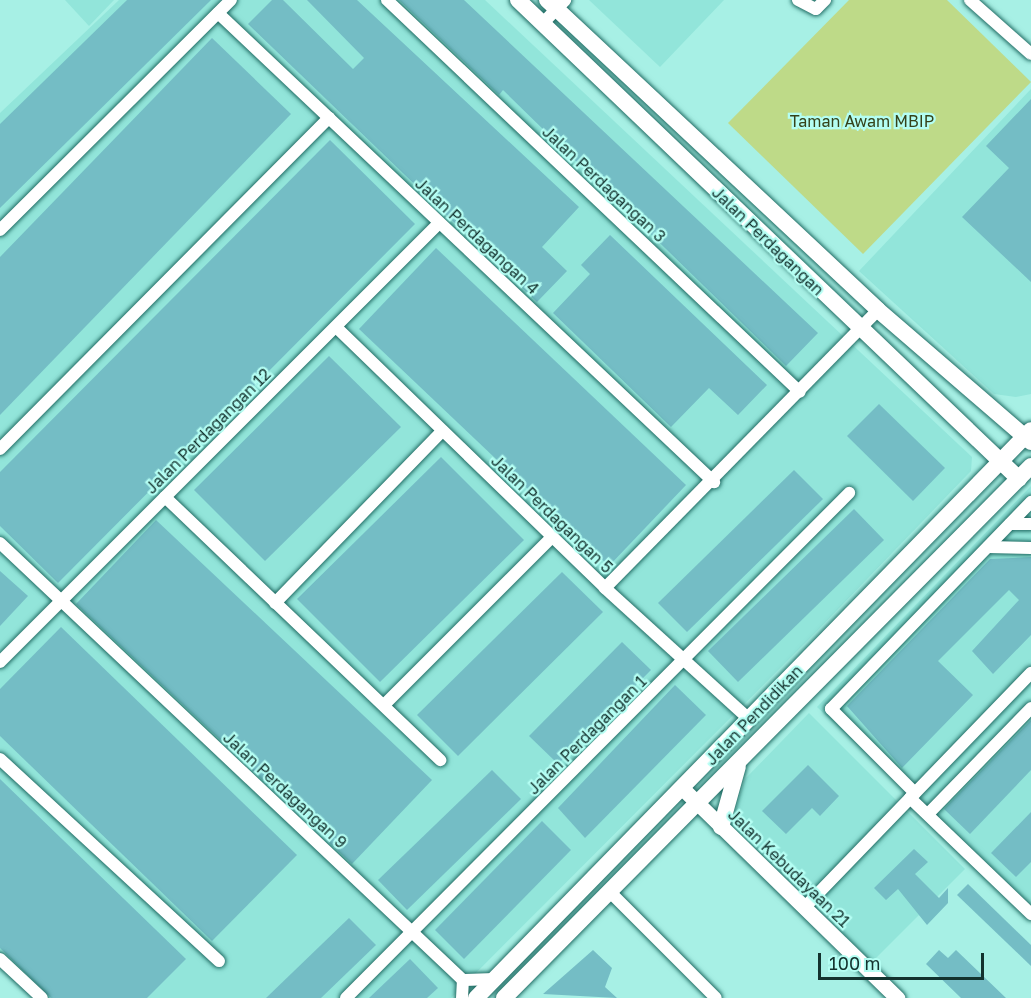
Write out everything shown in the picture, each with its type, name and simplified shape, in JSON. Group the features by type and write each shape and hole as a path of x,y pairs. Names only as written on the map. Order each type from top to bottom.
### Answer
{"main road":[{"name":"Jalan Perdagangan","path":"518,0 860,330 1025,479"},
{"name":"Jalan Perdagangan","path":"556,3 878,310 1003,418 1029,432"},
{"name":"Jalan Pendidikan","path":"476,998 1029,432"},
{"path":"969,494 989,458 973,434"},
{"name":"Jalan Pendidikan","path":"504,998 916,584 1025,479 1031,466"},
{"path":"722,827 740,763"}],"street":[{"path":"0,230 231,0"},
{"name":"Jalan Perdagangan 3","path":"387,0 800,392"},
{"path":"798,0 816,9 825,0"},
{"path":"970,0 1031,54"},
{"path":"543,23 556,3"},
{"name":"Jalan Perdagangan 4","path":"218,14 714,483"},
{"path":"0,449 329,118"},
{"name":"Jalan Perdagangan 12","path":"0,662 439,223"},
{"path":"604,588 714,483 878,310"},
{"name":"Jalan Perdagangan 5","path":"336,327 604,588 750,720"},
{"path":"275,603 442,431"},
{"name":"Jalan Perdagangan 1","path":"346,998 685,661 849,493"},
{"path":"165,497 440,760"},
{"path":"1031,502 831,709 913,795 928,814 1031,914"},
{"path":"1010,524 1031,524"},
{"path":"384,705 552,537"},
{"name":"Jalan Perdagangan 9","path":"0,543 59,603 463,980"},
{"path":"988,547 1031,548"},
{"path":"804,908 1031,673"},
{"path":"928,814 1031,708"},
{"path":"0,759 219,962"},
{"name":"Jalan Kebudayaan 21","path":"682,788 897,998"},
{"path":"611,893 716,998"},
{"path":"0,959 42,998"},
{"path":"462,998 463,980 496,979"}],"shaded area":[{"path":"65,0 114,0 89,26"},
{"path":"119,0 485,0 972,457 971,471 818,630 451,998 33,998 0,967 0,113"},
{"path":"589,0 724,0 660,67"},
{"path":"1031,89 1031,394 1016,397 994,394 859,271"},
{"path":"1031,486 1031,908 817,707"},
{"path":"809,713 965,869 872,962 731,825 745,779"}],"green space":[{"name":"Taman Awam MBIP","path":"849,0 947,0 1031,82 863,254 728,123"}],"building":[{"path":"127,0 211,0 0,208 0,124"},
{"path":"272,0 283,0 353,69 364,58 307,0 357,0 579,207 542,247 567,271 537,302 248,24"},
{"path":"399,0 464,0 818,333 786,366 503,90 499,95"},
{"path":"212,38 291,114 0,415 0,257"},
{"path":"1031,99 1031,282 962,217 1009,168 986,146"},
{"path":"330,140 415,224 58,583 0,526 0,472"},
{"path":"610,235 767,385 738,415 709,388 671,427 553,313 590,274 581,265"},
{"path":"436,248 686,485 609,566 359,329"},
{"path":"329,356 401,427 265,561 194,490"},
{"path":"879,404 945,468 913,501 847,436"},
{"path":"441,457 524,540 380,682 297,599"},
{"path":"794,470 823,499 687,632 658,603"},
{"path":"854,509 884,540 738,682 708,651"},
{"path":"156,520 432,780 352,864 76,604"},
{"path":"1031,557 1031,635 993,674 972,651 1019,600 1009,590 938,661 973,695 902,768 847,706 990,559"},
{"path":"0,571 28,596 0,626"},
{"path":"562,572 603,612 458,756 417,715"},
{"path":"61,627 297,855 212,941 0,736 0,689"},
{"path":"622,642 651,670 558,764 529,736"},
{"path":"675,685 706,715 585,838 558,808"},
{"path":"1031,720 1031,770 970,834 944,809"},
{"path":"808,765 839,796 820,816 812,808 786,834 762,811"},
{"path":"492,770 521,799 407,910 378,880"},
{"path":"0,779 186,959 147,998 51,998 0,948"},
{"path":"1031,812 1031,862 1016,877 991,853"},
{"path":"542,821 571,850 464,959 435,930"},
{"path":"914,849 928,862 915,874 939,898 948,888 948,903 927,925 898,889 886,900 874,888"},
{"path":"968,884 1031,945 1031,966 957,895"},
{"path":"349,918 376,945 321,998 266,998"},
{"path":"593,950 612,968 605,987 617,998 543,994"},
{"path":"939,950 948,958 956,950 1006,998 961,998 926,964"},
{"path":"410,959 438,988 427,998 369,998"}]}
